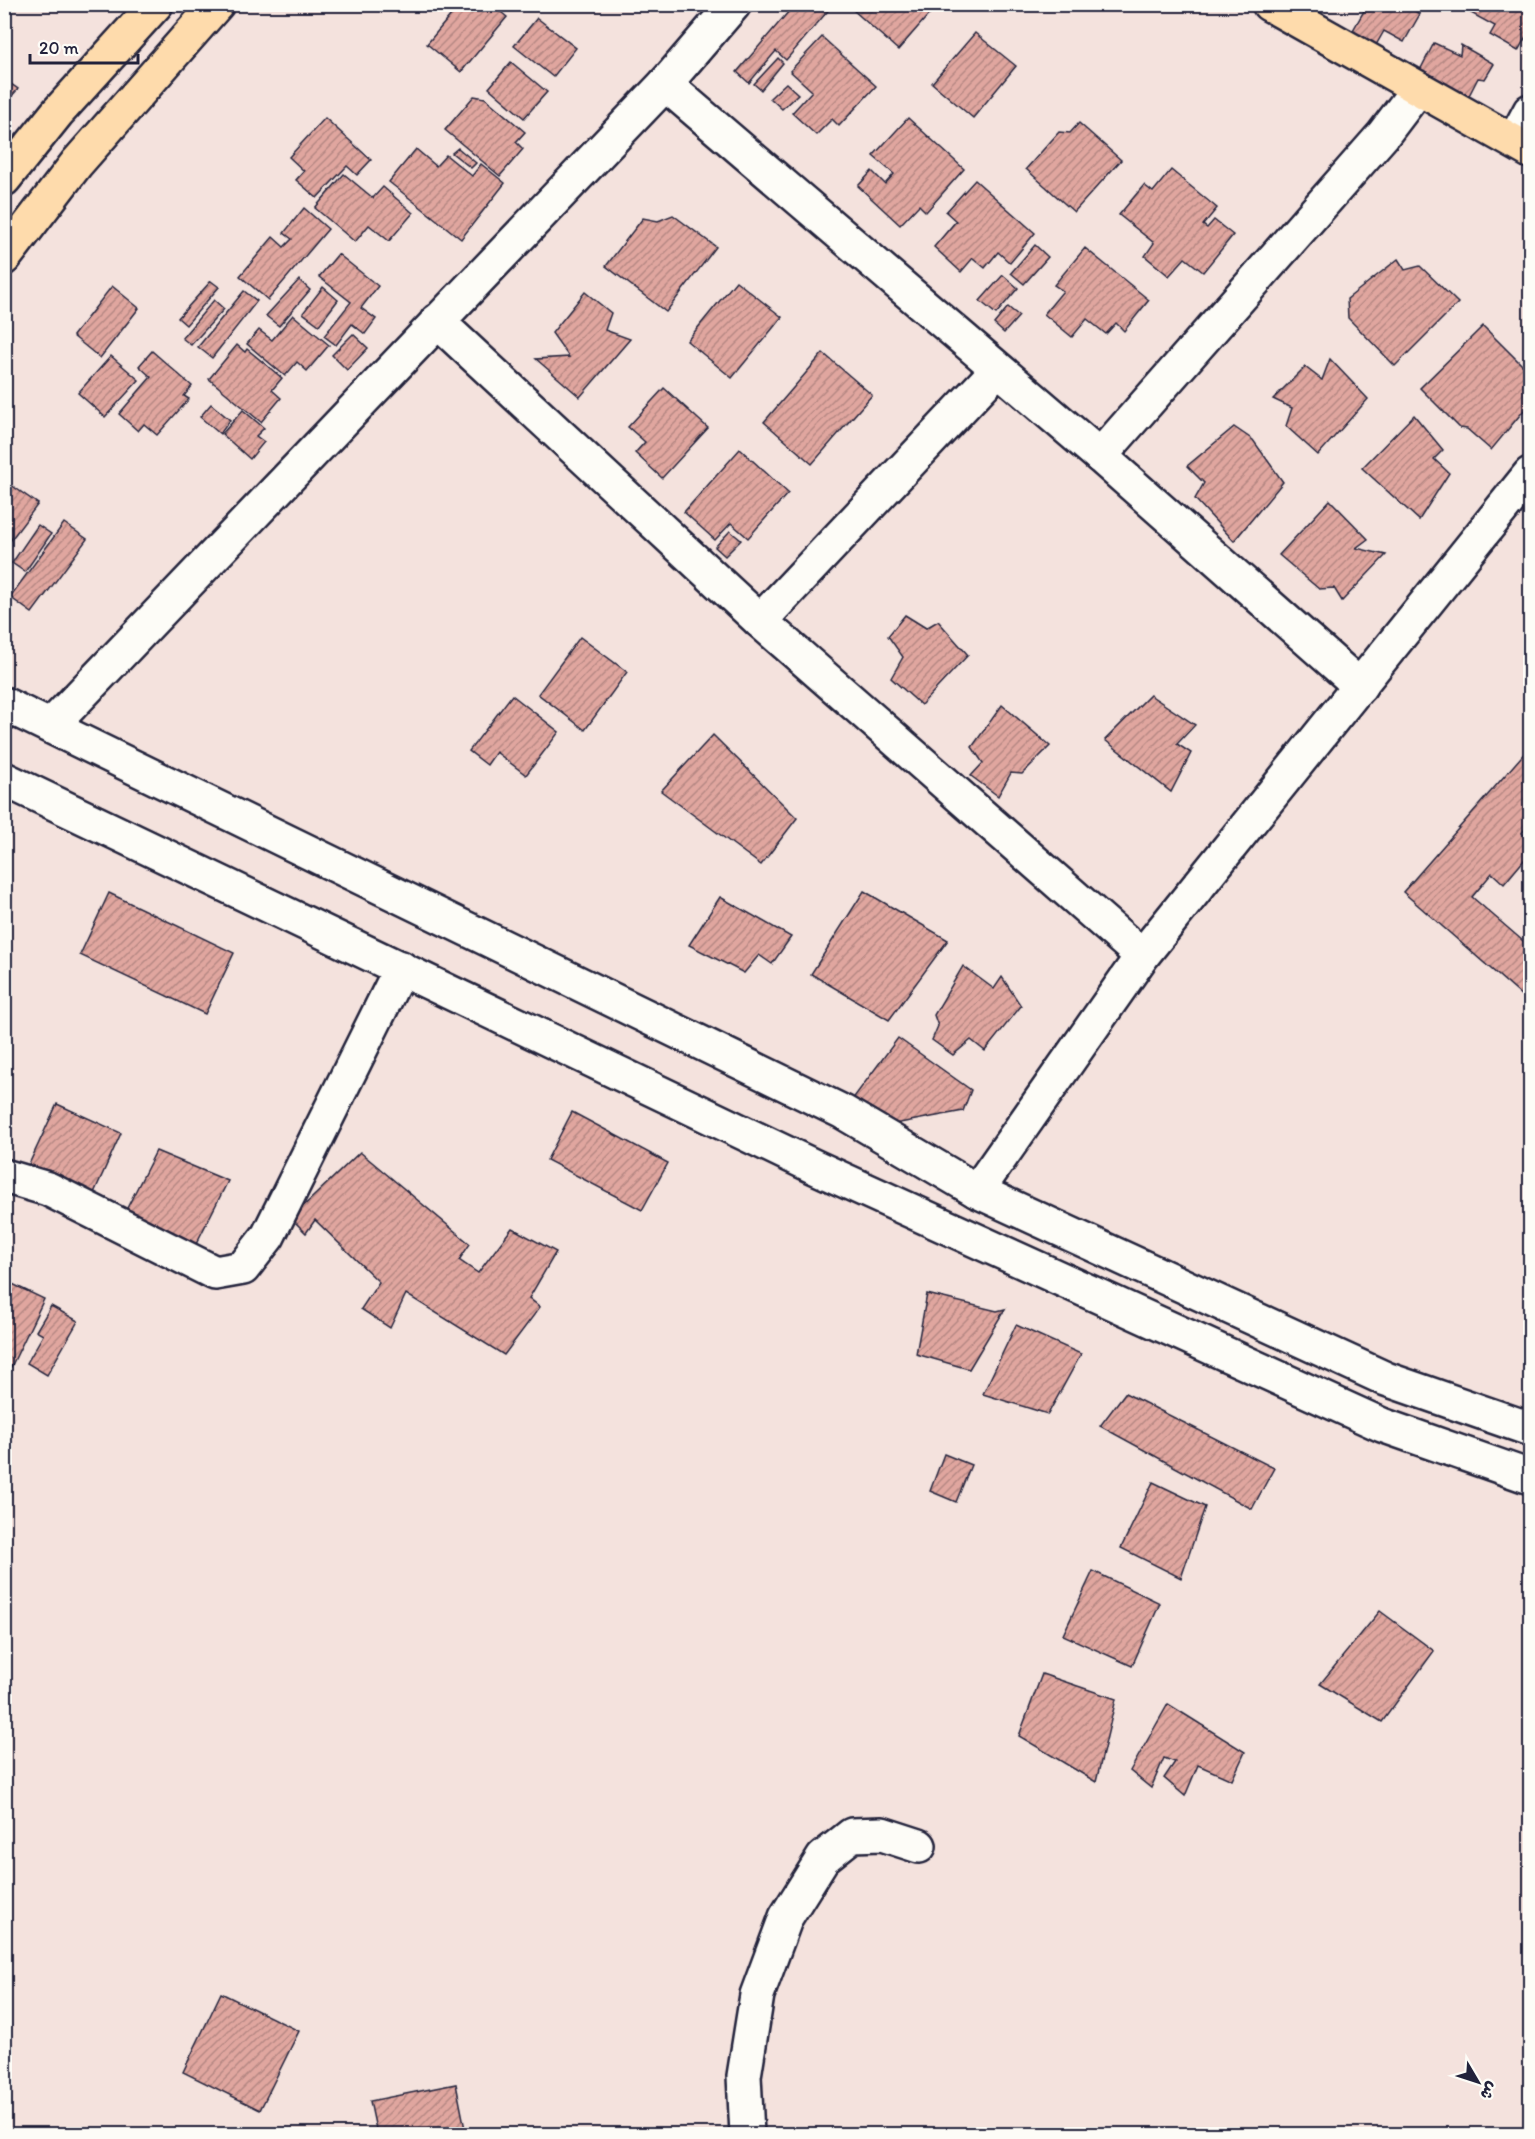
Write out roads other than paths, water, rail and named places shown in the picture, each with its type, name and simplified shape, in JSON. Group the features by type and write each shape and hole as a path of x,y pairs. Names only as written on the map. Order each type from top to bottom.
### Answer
{"main road":[{"path":"4,179 57,113 156,4"},
{"path":"4,258 77,162 217,4"},
{"path":"1269,4 1305,13 1418,89 1522,146"}],"street":[{"path":"51,726 664,84 734,4"},
{"path":"664,84 1100,456 1360,686"},
{"path":"1100,456 1375,144 1418,89"},
{"path":"1522,146 1530,111"},
{"path":"437,321 760,621 1142,956"},
{"path":"760,621 998,370"},
{"path":"978,1191 1142,956 1530,474"},
{"path":"4,704 843,1112 978,1191 1386,1379 1530,1429"},
{"path":"4,779 815,1167 1382,1425 1530,1477"},
{"path":"4,1176 48,1189 215,1273 243,1268 268,1236 401,968"},
{"path":"747,2134 744,2076 758,1995 786,1917 823,1858 852,1835 882,1834 919,1846"}]}
